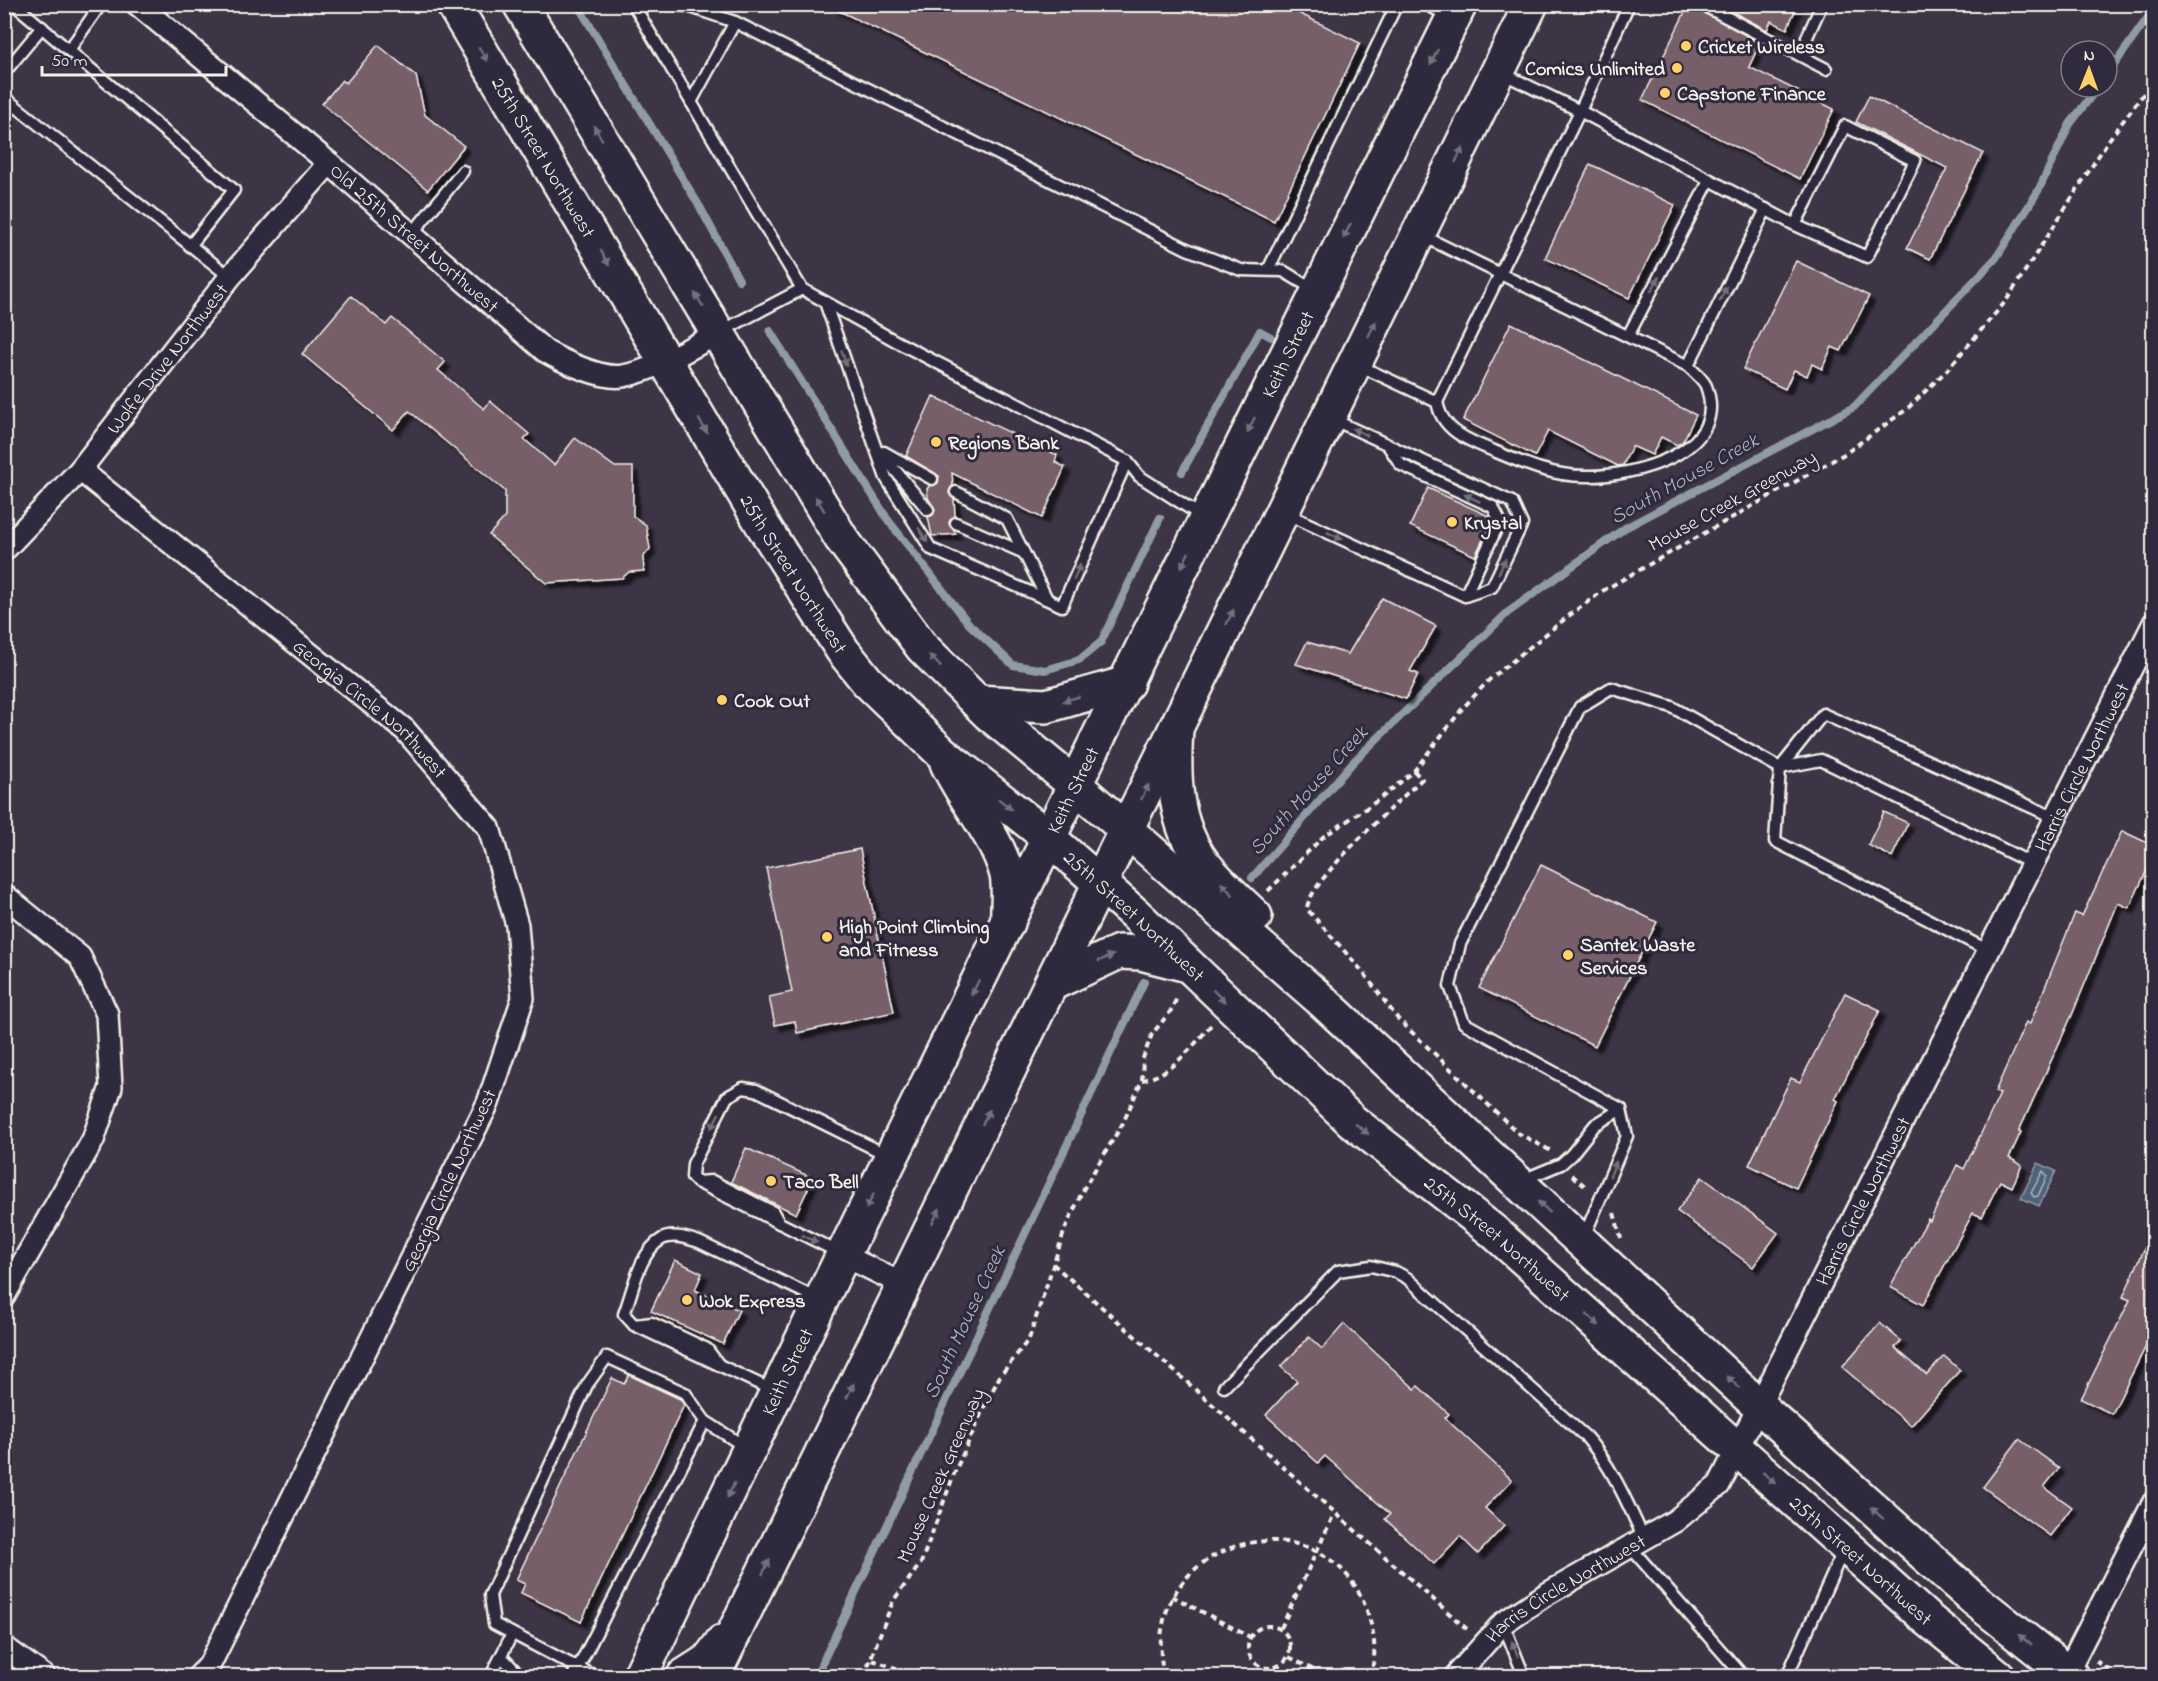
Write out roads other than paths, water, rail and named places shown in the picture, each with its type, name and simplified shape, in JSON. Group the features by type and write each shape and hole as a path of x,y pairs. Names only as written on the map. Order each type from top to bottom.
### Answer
{"main road":[{"name":"25th Street Northwest","path":"453,4 764,527 843,651 867,681 942,753 1049,838 1101,883 1352,1121 1493,1231 1925,1617 1998,1677"},
{"path":"520,4 841,538 922,647 977,702 1319,998 1760,1407 1972,1598 2070,1669"},
{"path":"713,1677 902,1284 1053,983 1532,4"},
{"name":"Keith Street","path":"640,1677 779,1393 843,1255 1127,683 1318,291 1446,9"},
{"path":"977,702 1046,706 1127,683"},
{"path":"1176,728 1173,768 1176,801 1202,861 1263,924 1319,998"},
{"path":"942,753 959,789 997,849 1007,876 1008,922"},
{"path":"1053,983 1119,952 1142,953 1186,964"},
{"path":"684,1677 709,1660 750,1600"}],"street":[{"name":"Old 25th Street Northwest","path":"137,4 329,164 544,351 575,367 621,377 664,362 719,333"},
{"name":"Wolfe Drive Northwest","path":"4,550 80,470 230,277 329,164"},
{"name":"Georgia Circle Northwest","path":"80,470 405,730 489,828 517,925 523,998 488,1103 209,1666 199,1677"},
{"name":"Harris Circle Northwest","path":"1456,1677 1503,1623 1545,1595 1675,1521 1719,1485 2154,623"},
{"path":"4,895 80,957 107,1014 111,1087 93,1140 4,1296"},
{"path":"843,1255 902,1284"},
{"path":"2070,1669 2154,1502"},
{"path":"4,1647 44,1677"}],"lane":[{"path":"14,4 234,190 190,246"},
{"path":"69,50 101,4"},
{"path":"633,4 802,289 1127,461 1139,476 1205,519"},
{"path":"668,4 687,6 735,22 1187,249 1240,270 1283,271 1318,291"},
{"path":"1268,270 1397,4"},
{"path":"1419,235 1500,273 1688,366 1705,385 1710,407 1710,418 1701,437 1667,460 1628,474 1585,476 1548,473 1480,446 1450,428 1439,413 1437,400 1500,273 1580,111 1629,4"},
{"path":"1701,4 1826,69"},
{"path":"1808,37 1822,4"},
{"path":"691,102 735,22"},
{"path":"4,73 42,27"},
{"path":"1499,71 1580,111 1795,225 1867,257 1915,161 1845,126 1795,225"},
{"path":"4,97 230,277"},
{"path":"411,235 463,171"},
{"path":"1628,336 1709,181"},
{"path":"1688,366 1766,209"},
{"path":"719,333 802,289"},
{"path":"825,302 886,478 932,549 1062,606 1127,461"},
{"path":"1355,363 1437,400"},
{"path":"1282,512 1465,596 1492,587 1522,524 1512,502 1328,418"},
{"path":"1389,445 1401,465 1493,507 1500,521 1465,596"},
{"path":"876,448 932,479"},
{"path":"876,448 928,510"},
{"path":"956,492 1007,519 1047,599"},
{"path":"956,523 1024,553"},
{"path":"1582,1242 1627,1136 1621,1109 1464,1023 1450,986 1460,944 1580,707 1611,688 1672,707 1780,768 1821,760 2033,864"},
{"path":"1989,951 1775,841 1780,768 1823,714 2056,818"},
{"path":"843,1255 697,1182 692,1177 693,1164 727,1097 743,1088 756,1090 892,1157"},
{"path":"1517,1182 1561,1164 1595,1125 1621,1109"},
{"path":"779,1393 634,1325 624,1314 645,1257 663,1239 682,1237 699,1242 821,1301"},
{"path":"1224,1387 1338,1271 1371,1266 1396,1272 1407,1278 1586,1437 1605,1459 1617,1480 1637,1543 1743,1677"},
{"path":"595,1677 575,1672 494,1624 490,1595 587,1385 607,1357 685,1393 705,1421 750,1450"},
{"path":"575,1672 705,1421"},
{"path":"1787,1677 1846,1546"},
{"path":"1503,1623 1524,1677"},
{"path":"491,1677 512,1634"},
{"path":"501,1656 520,1677"}],"water":[{"path":"2038,1163 2056,1171 2039,1206 2021,1198"}],"waterway":[{"path":"577,4 700,207 739,280"},
{"name":"South Mouse Creek","path":"2119,58 2154,9"},
{"name":"South Mouse Creek","path":"1252,878 1354,761 1507,613 1625,528 1854,407 1996,258 2038,191 2070,124 2089,99"},
{"path":"770,331 888,520 969,624 1013,665 1045,670 1079,660 1101,642 1160,518"},
{"path":"1182,472 1260,331 1271,337"},
{"name":"South Mouse Creek","path":"816,1676 1144,982"}],"place":[{"name":"Cricket Wireless","path":"1686,46"},
{"name":"Comics Unlimited","path":"1677,68"},
{"name":"Capstone Finance","path":"1665,93"},
{"name":"Regions Bank","path":"936,442"},
{"name":"Krystal","path":"1452,522"},
{"name":"Cook Out","path":"722,700"},
{"name":"High Point Climbing and Fitness","path":"827,937"},
{"name":"Santek Waste Services","path":"1568,955"},
{"name":"Taco Bell","path":"771,1181"},
{"name":"Wok Express","path":"687,1300"}]}
